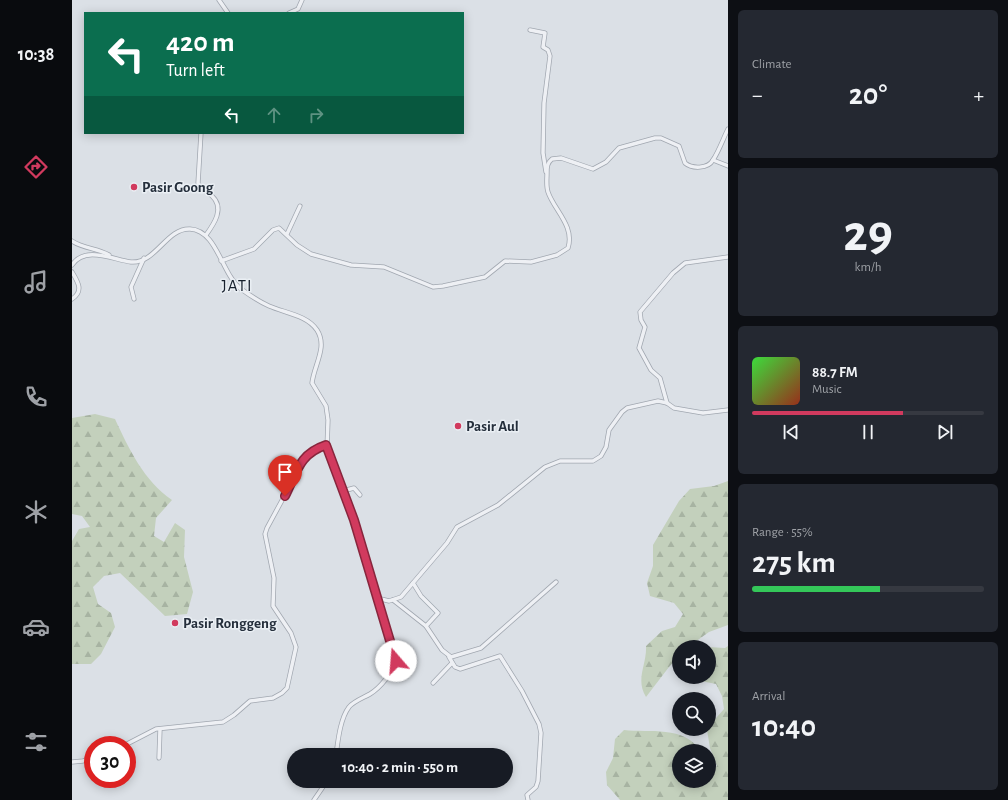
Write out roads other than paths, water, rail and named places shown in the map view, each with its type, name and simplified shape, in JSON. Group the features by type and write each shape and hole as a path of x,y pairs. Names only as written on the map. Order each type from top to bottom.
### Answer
{"street":[{"path":"219,0 227,12"},
{"path":"291,12 298,9 302,0"},
{"path":"221,261 254,249 275,229 280,228 303,250 316,256 351,265 384,267 433,287 485,277 505,261 531,262 558,255 568,248 569,238 564,220 552,202 548,192 547,174 542,153 544,103 550,56 548,50 543,47 545,33 530,30"},
{"path":"547,174 549,161 555,158 561,158 593,169 606,162 620,148 658,137 679,146 683,153 683,161 691,167 700,167 714,160 728,129"},
{"path":"201,134 198,183 216,200 218,211 214,223 206,235"},
{"path":"714,160 728,166"},
{"path":"287,234 300,206"},
{"path":"72,241 82,247 98,249 112,256 130,262 144,258 181,230 197,230 206,235 221,261 241,290 267,305 291,312 309,323 317,330 321,339 321,347 312,383 327,410 326,445 354,520 386,623 396,661 376,689 348,708 337,748"},
{"path":"72,266 78,259 86,257 112,256"},
{"path":"667,403 660,378 650,370 639,348 645,327 640,312 672,273 685,263 728,257"},
{"path":"134,299 131,286 144,258"},
{"path":"72,272 80,288 78,293 72,299"},
{"path":"393,600 404,595 447,543 457,527 498,505 550,464 560,461 582,462 597,459 606,448 609,430 626,409 654,401 667,403 674,408 703,413 728,410"},
{"path":"136,740 160,729 218,723 231,718 250,701 277,696 288,686 296,647 291,633 273,606 274,578 266,532 305,458 312,451 326,445"},
{"path":"343,491 354,488 360,495"},
{"path":"449,657 463,655 481,648 556,582"},
{"path":"413,583 421,596 438,613 426,626"},
{"path":"377,598 393,600 426,626 456,668 462,668 500,656 536,715 541,734 536,787 527,795 528,800"},
{"path":"433,683 452,664"},
{"path":"158,758 160,729"},
{"path":"72,762 84,761"},
{"path":"314,800 322,788"}],"place":[{"name":"Pasir Goong","path":"134,187"},
{"name":"Pasir Aul","path":"458,426"},
{"name":"Pasir Ronggeng","path":"175,623"}],"district":[{"name":"JATI","path":"237,285"}]}
